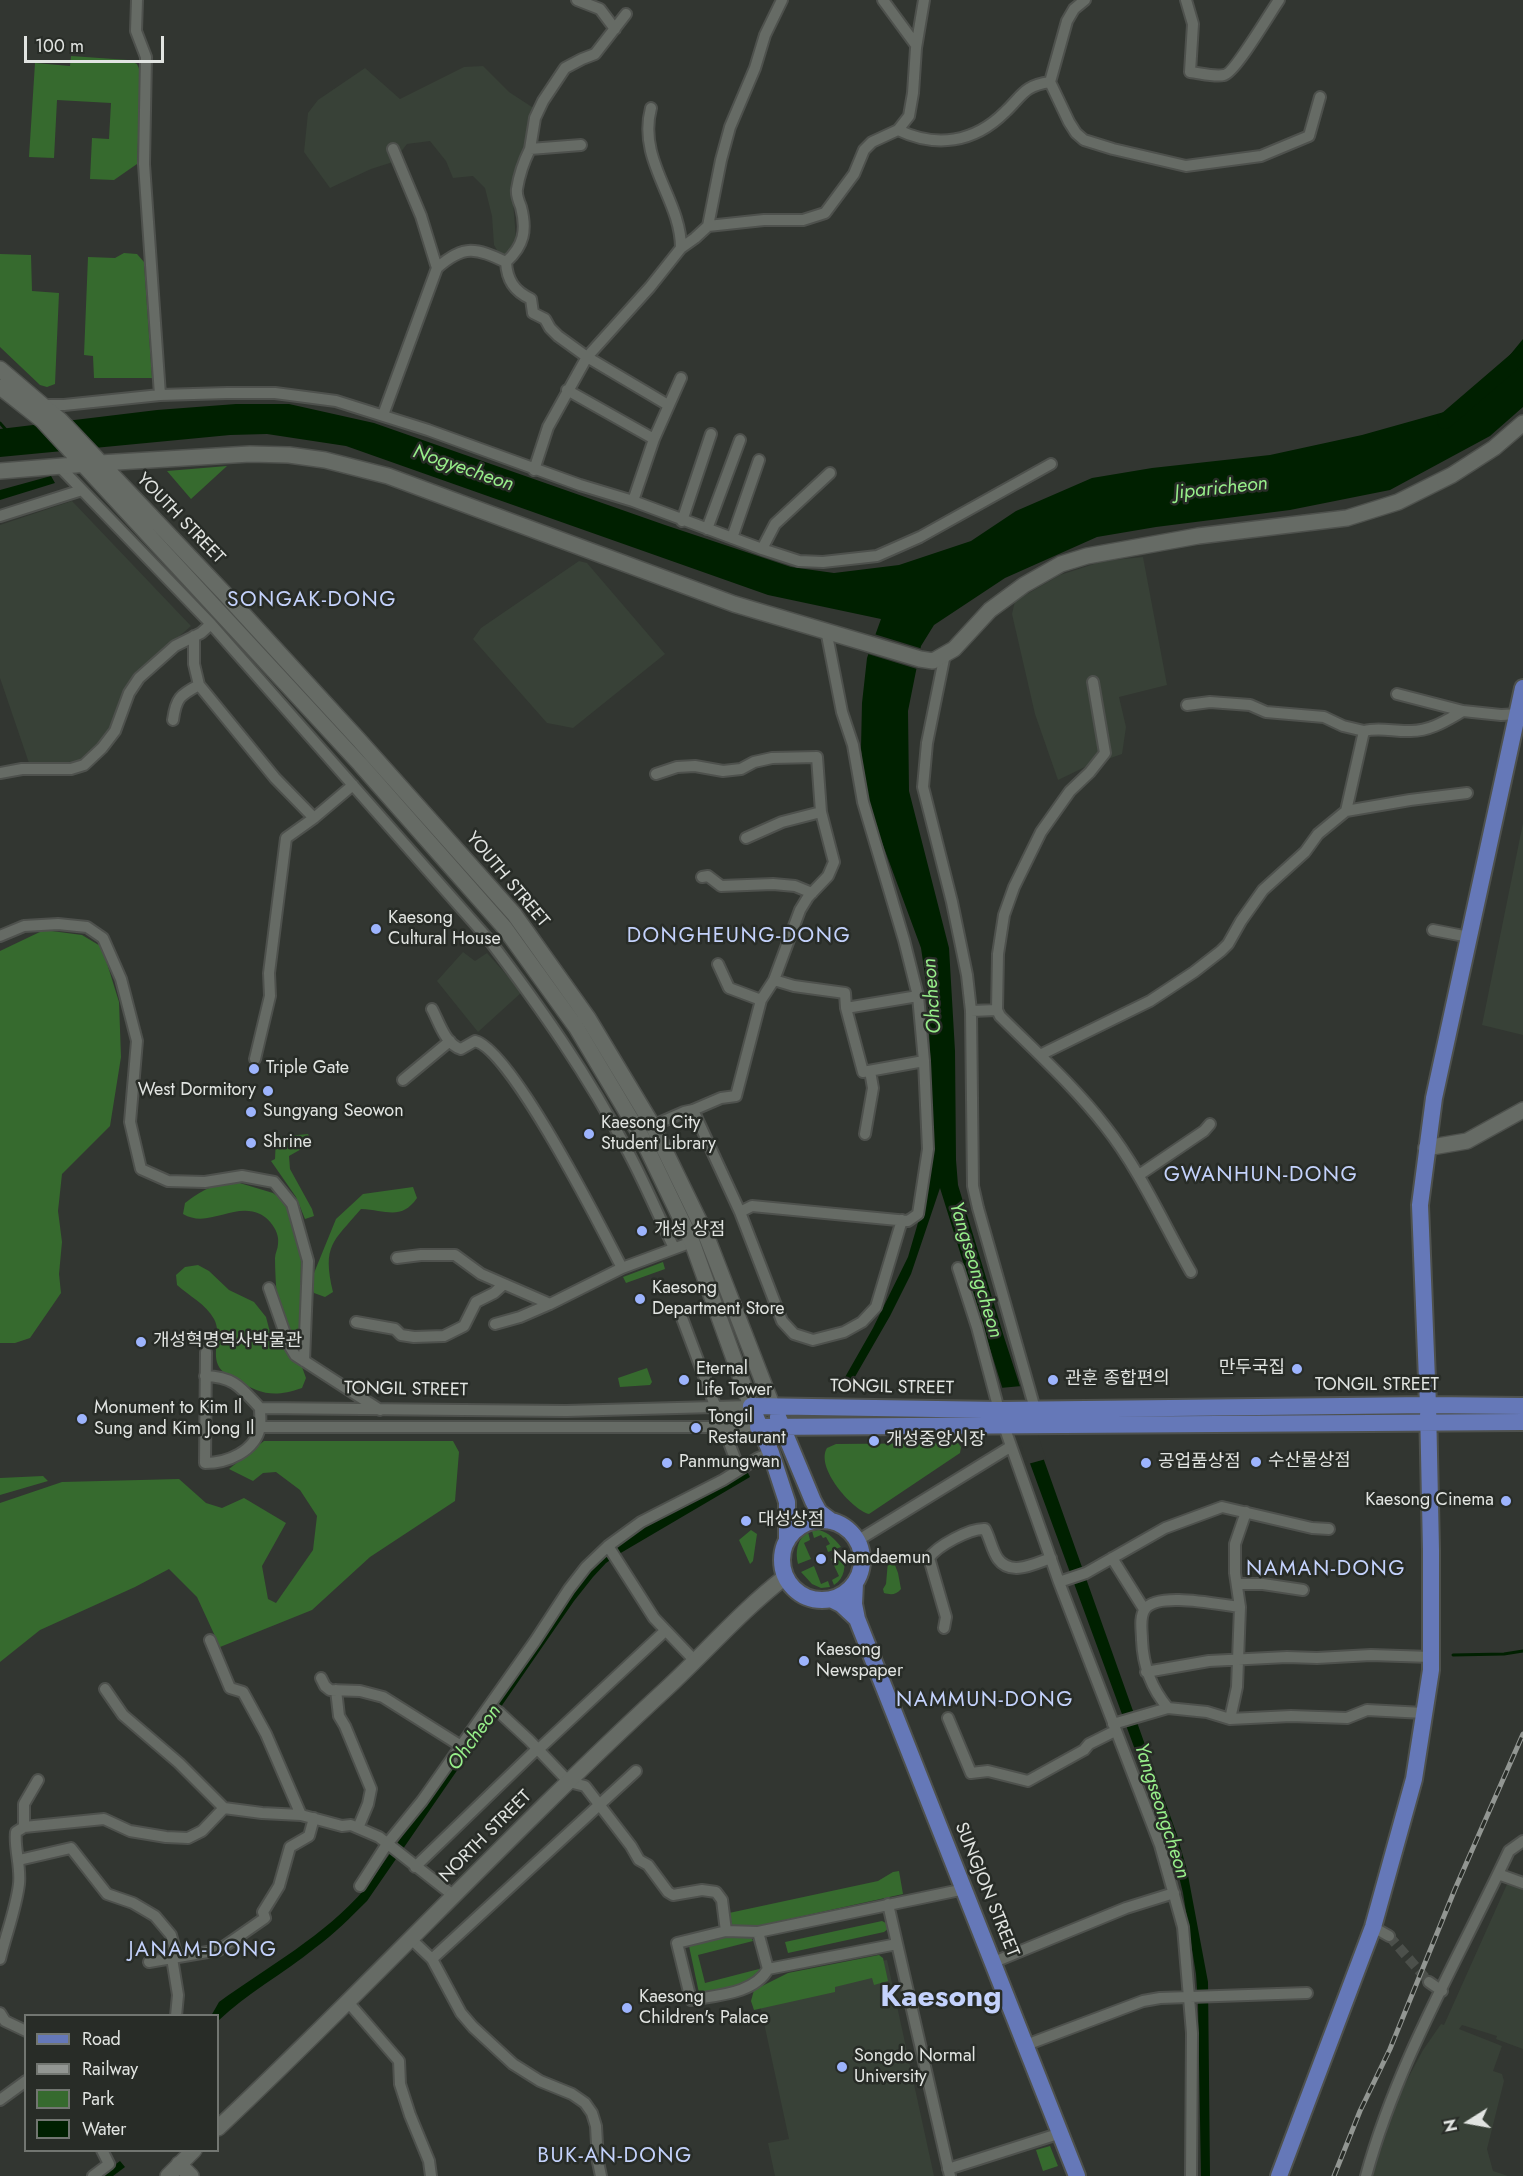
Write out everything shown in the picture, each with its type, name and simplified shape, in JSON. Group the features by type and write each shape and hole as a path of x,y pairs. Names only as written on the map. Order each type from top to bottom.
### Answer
{"main road":[{"name":"YOUTH STREET","path":"0,369 86,458 504,927 576,1027 641,1136 692,1242 787,1502 787,1540"},
{"name":"YOUTH STREET","path":"0,387 43,413 60,420 86,458 224,593 343,722 514,914 588,1018 652,1126 706,1235 772,1405 813,1501 819,1512 831,1521"},
{"path":"0,471 59,466 86,458 250,454 289,455 354,466 826,630 920,659 933,660 954,649 990,610 1024,585 1061,564 1087,556 1198,536 1347,518 1398,502 1452,475 1494,447 1523,423"},
{"path":"1279,2176 1373,1927 1414,1779 1431,1657 1428,1413 1420,1205 1434,1098 1520,714 1523,688"},
{"path":"1426,1148 1467,1141 1523,1110"},
{"name":"TONGIL STREET","path":"751,1406 772,1405 1002,1418 1035,1409 1428,1413 1523,1422"},
{"name":"TONGIL STREET","path":"759,1426 1002,1418 1428,1413 1523,1406"},
{"path":"820,1520 831,1521 850,1532 857,1541 862,1563 855,1583 848,1591 831,1599 809,1598 791,1586 785,1577 782,1565 783,1552 787,1540 801,1526 820,1520"},
{"name":"NORTH STREET","path":"219,2127 609,1742 785,1577"},
{"name":"SUNGJON STREET","path":"855,1583 854,1604 858,1619 1077,2176"},
{"path":"831,1599 842,1604 858,1619"},
{"path":"168,2176 193,2152"},
{"path":"179,2164 191,2176"}],"street":[{"path":"137,0 136,31 146,57 144,164 160,395"},
{"path":"577,0 600,9 615,29"},
{"path":"534,470 548,427 587,357 681,248 708,226 730,127 755,68 765,35 782,0"},
{"path":"883,0 916,45"},
{"path":"708,226 764,220 802,220 825,213 854,174 864,150 872,142 898,130 911,110 916,45 924,0"},
{"path":"1085,0 1074,9 1067,21 1050,82 1068,122 1084,140 1186,166 1261,156 1309,136 1320,97"},
{"path":"1186,0 1193,24 1191,72 1224,75 1231,72 1279,0"},
{"path":"506,262 517,252 523,236 523,216 517,191 525,159 530,149 535,118 543,101 565,68 582,58 595,54 626,14"},
{"path":"898,130 929,141 949,141 968,136 995,121 1024,91 1050,82"},
{"path":"651,108 647,123 652,159 672,207 681,238 681,248"},
{"path":"530,149 581,145"},
{"path":"383,415 437,268 421,216 393,149"},
{"path":"437,268 467,249 482,251 506,262"},
{"path":"506,262 507,275 511,283 521,294 531,298 533,313 545,319 558,336 587,357 668,405"},
{"path":"633,501 654,439 681,378"},
{"path":"567,390 654,439"},
{"path":"43,413 64,405 160,395 251,393 315,397 383,415 534,470 633,501 757,549 799,561 811,562 844,561 877,556 920,537 1051,464"},
{"path":"682,521 711,434"},
{"path":"707,530 740,440"},
{"path":"732,538 759,460"},
{"path":"59,466 212,624 490,941 560,1036 627,1149 674,1248"},
{"path":"757,549 776,524 830,473"},
{"path":"0,516 82,490"},
{"path":"0,773 22,769 71,769 84,765 102,748 115,731 129,693 139,678 175,646 212,624"},
{"path":"740,1212 752,1206 908,1221 918,1214 928,1149 918,996 902,930 863,802 853,745 842,712 826,630"},
{"path":"194,636 194,664 199,685 274,778 314,818"},
{"path":"945,654 927,743 923,787 952,902 967,975 971,1011 974,1186 978,1208 1035,1409"},
{"path":"1093,682 1105,753 1090,772 1070,791 1041,832 1014,887 1004,915 998,954 997,1010 1000,1016 1076,1091 1107,1127 1139,1175 1191,1272"},
{"path":"173,720 175,703 183,693 199,685"},
{"path":"1397,694 1463,711 1501,715 1520,714"},
{"path":"1186,705 1210,702 1250,705 1266,712 1324,717 1343,726 1364,731 1376,728 1413,732 1439,725 1463,711"},
{"path":"1346,811 1364,731"},
{"path":"652,1126 721,1098 736,1096 762,1000 774,980 800,910 828,876 834,862 822,812 817,757 772,758 754,762 741,769 723,771 695,766 677,767 656,774"},
{"path":"255,1059 270,996 269,973 286,838 314,818 352,785"},
{"path":"1040,1055 1150,1001 1221,951 1263,890 1305,852 1318,834 1346,811 1467,793"},
{"path":"746,838 782,822 822,812"},
{"path":"702,877 708,876 721,886 773,884 795,886 812,893"},
{"path":"0,936 24,927 57,924 87,927 104,938 121,979 137,1041 130,1122 141,1169 168,1181 205,1182 242,1176 274,1182 292,1204 308,1261 304,1361"},
{"path":"1433,930 1469,937"},
{"path":"718,964 729,988 762,1000"},
{"path":"774,980 794,986 845,993 846,1008 863,1072 924,1061"},
{"path":"846,1008 918,996"},
{"path":"432,1009 456,1048 461,1049 475,1041 480,1042 500,1062 551,1137 622,1268"},
{"path":"971,1011 997,1010"},
{"path":"403,1080 450,1041"},
{"path":"865,1134 873,1088 870,1071"},
{"path":"693,1110 740,1212 782,1321 794,1334 813,1340 844,1332 862,1322 876,1307 902,1221"},
{"path":"1139,1175 1204,1131 1210,1124"},
{"path":"495,1324 520,1317 622,1268 692,1242"},
{"path":"397,1258 455,1255 481,1274 550,1304"},
{"path":"958,1268 1010,1447 1020,1467 1051,1558 1063,1581 1160,1845 1183,1927 1192,1997 1191,2176"},
{"path":"356,1322 395,1329 401,1335 407,1336 444,1336 464,1326 476,1302 494,1293 504,1284"},
{"path":"269,1288 289,1345 296,1355 380,1410"},
{"path":"679,1310 739,1469"},
{"path":"205,1376 218,1376 240,1385 260,1408 260,1427 255,1438 237,1456 217,1463 205,1463 205,1376 206,1352"},
{"name":"TONGIL STREET","path":"260,1408 566,1411 751,1406"},
{"name":"TONGIL STREET","path":"260,1427 759,1426"},
{"path":"857,1541 1010,1447"},
{"path":"360,1886 387,1844 422,1801 460,1746 494,1709 569,1589 586,1568 641,1522 771,1453"},
{"path":"1063,1581 1086,1573 1165,1528 1222,1507 1329,1530"},
{"path":"1230,1719 1237,1687 1240,1607 1235,1573 1235,1544 1246,1512"},
{"path":"944,1628 945,1617 929,1558 934,1550 976,1528 985,1529 999,1561 1010,1567 1022,1569 1051,1558"},
{"path":"609,1547 654,1618 696,1662"},
{"path":"1112,1558 1144,1610"},
{"path":"1237,1584 1263,1584 1303,1590"},
{"path":"1168,1708 1146,1672 1142,1651 1141,1620 1144,1610 1150,1604 1176,1599 1240,1607"},
{"path":"415,1867 537,1749 665,1631"},
{"path":"210,1640 230,1688 243,1692 266,1734 301,1815"},
{"path":"1146,1672 1209,1661 1371,1655 1431,1657"},
{"path":"321,1678 330,1690 360,1691 383,1697 460,1746"},
{"path":"105,1689 123,1715 179,1763 224,1808 301,1815 342,1826 351,1825 379,1837 454,1896"},
{"path":"336,1690 339,1716 371,1789 368,1804 358,1828"},
{"path":"948,1718 971,1773 988,1771 1028,1781 1084,1750 1115,1726 1137,1716 1168,1708 1207,1712 1230,1719 1292,1716 1347,1718 1367,1710 1424,1713"},
{"path":"494,1709 569,1782 585,1786 639,1860 648,1865 668,1892 673,1894 702,1890 716,1892 722,1900 726,1931"},
{"path":"432,1959 636,1771"},
{"path":"24,1827 24,1804 38,1779"},
{"path":"0,1959 19,1885 16,1832 24,1827 104,1819 130,1831 188,1838 202,1831 224,1808"},
{"path":"149,1962 219,1950 264,1918 263,1912 279,1886 290,1847 309,1836 314,1818"},
{"path":"1366,2176 1377,2137 1424,2025 1509,1851 1523,1841"},
{"path":"19,1860 71,1848 107,1893 133,1903 154,1916 171,1935 178,1995 176,2014"},
{"path":"1498,1874 1523,1883"},
{"path":"758,1932 768,1970 764,1978 746,1989 691,2000 677,1943 726,1931 758,1932 964,1889"},
{"path":"994,1962 1126,1908 1174,1893"},
{"path":"888,1904 949,2172 1061,2133"},
{"path":"1373,1927 1389,1936"},
{"path":"411,1939 432,1959 461,2013 473,2027 513,2064 540,2081 572,2094 585,2103 592,2113 596,2126 597,2162 601,2176"},
{"path":"768,1970 897,1944"},
{"path":"1429,1982 1442,1990"},
{"path":"1026,2045 1143,2001 1160,1998 1307,1993"},
{"path":"348,2002 399,2061 400,2084 429,2161 431,2176"},
{"path":"0,2013 5,2022 24,2030"},
{"path":"0,2100 24,2082"},
{"path":"93,2176 109,2164 103,2152"}],"shaded area":[{"path":"483,66 509,92 535,109 529,142 512,188 516,239 507,254 501,257 494,245 492,216 485,188 473,176 453,178 446,161 430,141 407,144 393,162 371,169 330,188 304,152 308,113 318,100 365,68 400,99 464,67"},
{"path":"72,501 191,626 135,675 112,727 99,747 85,760 71,765 30,766 0,678 0,525"},
{"path":"1143,557 1167,685 1119,697 1126,727 1122,754 1085,767 1058,780 1035,714 1012,614 1015,601 1060,575 1103,561"},
{"path":"579,561 587,563 665,654 573,728 547,723 473,639 481,628"},
{"path":"1523,823 1523,1035 1482,1025"},
{"path":"463,952 475,961 487,953 522,992 478,1032 437,981"},
{"path":"1508,1882 1523,1887 1523,2049 1496,2039 1497,2036 1462,2025 1459,2029 1502,2046 1493,2071 1502,2074 1504,2081 1487,2149 1493,2171 1508,2176 1372,2176 1400,2093 1423,2050 1441,2024 1444,2025"},
{"name":"Songdo Normal University","path":"887,1960 934,2176 775,2176 768,2143 789,2139 758,1995 795,1976"}],"green space":[{"path":"71,56 128,60 137,64 141,73 137,164 114,180 90,179 92,138 109,139 111,103 57,100 54,158 29,157 35,63 70,66"},
{"path":"124,253 137,254 144,262 152,378 94,378 93,356 84,355 88,257 115,258"},
{"path":"0,254 31,255 32,291 59,293 55,384 47,387 40,385 0,347"},
{"path":"227,466 191,499 167,471"},
{"path":"44,930 82,935 102,947 119,1002 121,1057 110,1126 62,1174 58,1211 62,1242 59,1274 61,1293 30,1338 15,1343 0,1343 0,951"},
{"path":"308,1134 312,1143 289,1156 290,1169 314,1216 305,1219 296,1197 271,1161 275,1159 276,1137"},
{"path":"233,1181 273,1193 284,1201 293,1225 301,1260 298,1343 291,1340 278,1305 275,1258 278,1239 271,1223 260,1214 250,1211 202,1219 183,1214 185,1203 197,1195 213,1186"},
{"path":"413,1187 417,1198 405,1210 392,1212 361,1209 332,1245 329,1264 333,1292 325,1297 314,1293 311,1286 314,1273 336,1219 363,1194"},
{"path":"663,1262 665,1269 626,1283 623,1277"},
{"path":"198,1265 209,1271 229,1290 254,1302 266,1317 272,1340 283,1343 302,1367 306,1378 302,1388 283,1393 268,1393 245,1385 221,1370 216,1360 217,1331 214,1319 202,1305 177,1285 176,1275 185,1267"},
{"path":"647,1368 652,1382 650,1385 620,1387 618,1378"},
{"path":"264,1441 453,1441 459,1452 455,1501 370,1557 312,1610 220,1647 197,1597 169,1569 40,1630 0,1662 0,1503 62,1482 179,1479 206,1503 222,1508 244,1498 286,1523 262,1566 268,1599 276,1603 313,1550 317,1516 300,1490 276,1472 263,1473 253,1481 229,1469"},
{"path":"958,1443 961,1447 960,1453 869,1514 845,1496 830,1476 826,1466 827,1448 836,1444"},
{"path":"43,1476 48,1481 0,1495 0,1478"},
{"path":"751,1530 757,1534 753,1561 750,1564 739,1540"},
{"path":"819,1530 832,1537 841,1547 828,1552 826,1546 830,1544 826,1537 823,1538 821,1535 814,1538 812,1531"},
{"path":"808,1532 810,1540 804,1543 811,1559 798,1564 798,1546 801,1538"},
{"path":"843,1554 844,1571 834,1585 832,1580 839,1576 831,1559"},
{"path":"891,1559 898,1573 901,1589 891,1594 884,1593 883,1589 886,1584 888,1561"},
{"path":"814,1566 821,1584 828,1581 830,1587 821,1588 812,1584 801,1572"},
{"path":"899,1871 903,1894 758,1926 732,1925 729,1913 878,1881"},
{"path":"882,1921 888,1924 888,1929 884,1932 788,1953 785,1942"},
{"path":"741,1933 750,1935 753,1941 698,1955 705,1983 759,1969 760,1973 740,1984 699,1993 689,1946"},
{"path":"879,1955 883,1958 888,1981 874,1985 872,1978 835,1987 835,1992 754,2010 751,2001 754,1990 788,1973"},
{"path":"1050,2146 1058,2166 1043,2171 1036,2150"}],"water":[{"path":"1523,339 1523,407 1490,436 1390,490 1290,510 1097,537 1005,578 934,625 921,646 908,711 909,791 949,948 955,1051 958,1185 1044,1460 1177,1835 1187,1870 1208,1982 1210,2176 1201,2176 1196,1974 1183,1893 1174,1856 1002,1387 940,1188 911,1274 890,1316 852,1382 844,1379 873,1328 908,1257 922,1209 931,1155 931,1073 927,989 921,948 873,818 863,772 862,703 867,658 881,619 768,595 346,446 267,434 230,435 0,457 0,429 157,410 236,404 289,404 374,423 791,567 834,573 899,565 971,541 1016,511 1092,478 1152,468 1270,455 1362,435 1469,405"},
{"path":"51,476 55,483 0,500 0,490"},
{"name":"Ohcheon","path":"746,1469 750,1477 606,1563 574,1601 367,1901 322,1943 241,2001 219,2020 219,2014 212,2014 219,2002 314,1936 365,1889 588,1572 624,1541 684,1503"},
{"path":"120,2161 125,2167 113,2176 100,2176"}],"pier":[{"path":"874,634 923,649 917,669 868,654"},
{"path":"1022,1386 1046,1459 1028,1464 1000,1388"}],"waterway":[{"name":"Jiparicheon","path":"1445,421 1523,354"},
{"path":"0,423 7,431"},
{"path":"1453,1655 1504,1654 1523,1651"}],"tunnel":[{"path":"1389,1936 1429,1982"}],"railway":[{"path":"1334,2176 1523,1734"}],"place":[{"name":"Kaesong Cultural House","path":"376,929"},
{"name":"Triple Gate","path":"254,1069"},
{"name":"West Dormitory","path":"268,1091"},
{"name":"Sungyang Seowon","path":"251,1112"},
{"name":"Kaesong City Student Library","path":"589,1134"},
{"name":"Shrine","path":"251,1143"},
{"name":"개성 상점","path":"642,1231"},
{"name":"Kaesong Department Store","path":"640,1299"},
{"name":"개성혁명역사박물관","path":"141,1342"},
{"name":"만두국집","path":"1297,1369"},
{"name":"Eternal Life Tower","path":"684,1380"},
{"name":"관훈 종합편의","path":"1053,1380"},
{"name":"Monument to Kim Il Sung and Kim Jong Il","path":"82,1419"},
{"name":"Tongil Restaurant","path":"696,1428"},
{"name":"개성중앙시장","path":"874,1441"},
{"name":"수산물상점","path":"1256,1462"},
{"name":"Panmungwan","path":"667,1463"},
{"name":"공업품상점","path":"1146,1463"},
{"name":"Kaesong Cinema","path":"1506,1501"},
{"name":"대성상점","path":"746,1521"},
{"name":"Namdaemun","path":"821,1559"},
{"name":"Kaesong Newspaper","path":"804,1661"},
{"name":"Kaesong Children's Palace","path":"627,2008"},
{"name":"Songdo Normal University","path":"842,2067"}],"district":[{"name":"SONGAK-DONG","path":"312,601"},
{"name":"DONGHEUNG-DONG","path":"739,937"},
{"name":"GWANHUN-DONG","path":"1261,1176"},
{"name":"NAMAN-DONG","path":"1326,1570"},
{"name":"NAMMUN-DONG","path":"985,1701"},
{"name":"JANAM-DONG","path":"203,1951"},
{"name":"Kaesong","path":"941,1999"},
{"name":"BUK-AN-DONG","path":"615,2157"}],"water label":[{"name":"Nogyecheon","path":"463,469"},
{"name":"Yangseongcheon","path":"975,1270"},
{"name":"Yangseongcheon","path":"1161,1811"}]}
